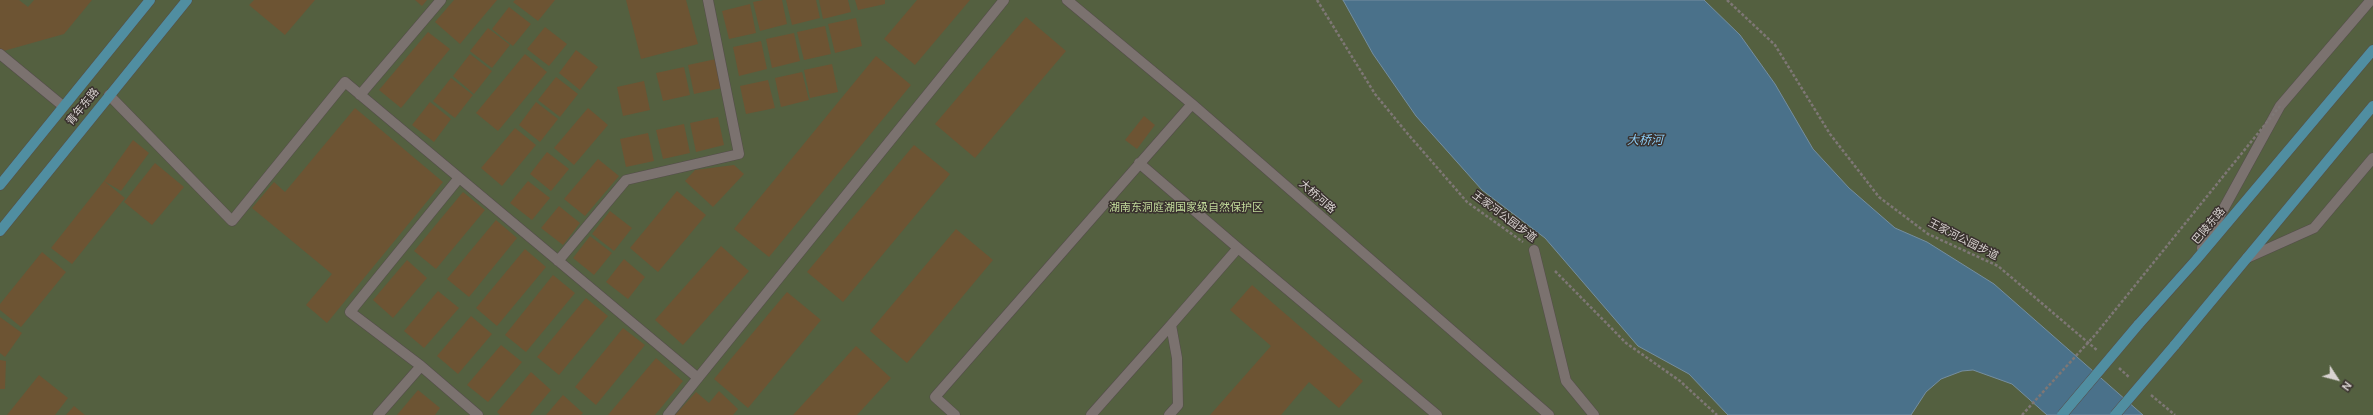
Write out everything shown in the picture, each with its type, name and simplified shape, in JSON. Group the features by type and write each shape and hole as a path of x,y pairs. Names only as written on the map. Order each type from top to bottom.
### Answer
{"main road":[{"name":"青年东路","path":"0,185 150,0"},
{"name":"青年东路","path":"0,231 187,0"},
{"name":"巴陵东路","path":"2062,415 2138,325 2196,260 2373,50"},
{"path":"2116,415 2373,106"}],"street":[{"path":"360,95 441,0"},
{"path":"558,261 626,180 739,154 708,0"},
{"path":"668,415 1004,0"},
{"name":"大桥河路","path":"1067,0 1192,104 1548,415"},
{"path":"2196,260 2280,106 2371,0"},
{"path":"0,54 63,106"},
{"path":"109,95 232,221 345,82 698,378"},
{"path":"955,415 935,397 1192,104"},
{"path":"2247,258 2314,228 2373,158"},
{"path":"1139,163 1437,415"},
{"path":"459,178 350,312 421,366 478,415"},
{"path":"1091,415 1238,248"},
{"path":"1534,250 1566,381 1594,415"},
{"path":"1169,415 1178,405 1177,358 1171,325"},
{"path":"378,415 421,366"}],"path":[{"name":"王家河公园步道","path":"1317,0 1375,94 1467,202 1534,250 1626,343 1680,381 1717,415"},
{"name":"王家河公园步道","path":"1727,0 1775,45 1830,134 1878,197 1928,234 1998,266 2102,354"},
{"path":"2022,415 2095,335 2280,106"},
{"path":"2114,364 2132,379"},
{"path":"2145,389 2175,415"}],"green space":[{"name":"湖南东洞庭湖国家级自然保护区","path":"0,0 2373,0 2373,415 0,415"}],"water":[{"name":"大桥河","path":"1343,0 1704,0 1740,35 1775,84 1813,149 1849,188 1895,228 1927,242 1994,284 2143,415 2047,415 2012,384 1973,370 1962,371 1941,379 1926,392 1911,415 1728,415 1689,374 1638,346 1545,238 1482,190 1416,116 1373,54"}],"building":[{"path":"0,0 19,0 28,7 34,0 92,0 64,34 0,52"},
{"path":"254,0 315,0 285,35 249,5"},
{"path":"415,0 427,0 422,6"},
{"path":"454,0 497,0 460,44 435,22"},
{"path":"515,0 555,0 538,21 513,2"},
{"path":"626,0 686,0 698,44 641,59"},
{"path":"763,0 782,0 787,24 760,31 753,2"},
{"path":"786,0 816,0 820,18 792,25"},
{"path":"819,0 848,0 851,12 823,19"},
{"path":"855,0 885,0 885,4 858,10"},
{"path":"917,0 970,0 915,65 884,39"},
{"path":"750,4 756,33 729,39 722,11"},
{"path":"509,7 531,24 513,46 492,29"},
{"path":"1026,17 1066,51 975,158 935,124"},
{"path":"856,18 862,46 835,53 828,24"},
{"path":"825,26 831,54 804,60 797,32"},
{"path":"545,27 567,44 549,66 527,49"},
{"path":"488,28 510,45 492,68 470,51"},
{"path":"428,32 450,49 401,108 379,90"},
{"path":"794,33 800,61 772,68 766,39"},
{"path":"761,41 767,69 739,76 733,47"},
{"path":"576,50 598,67 580,90 559,73"},
{"path":"470,54 492,71 474,94 453,76"},
{"path":"525,54 547,72 498,131 476,113"},
{"path":"876,56 911,85 769,257 734,229"},
{"path":"716,59 722,88 694,94 688,65"},
{"path":"832,64 838,92 810,98 804,70"},
{"path":"684,67 690,95 663,101 656,73"},
{"path":"802,72 809,100 781,107 775,78"},
{"path":"556,77 578,94 560,117 538,100"},
{"path":"451,78 473,95 455,118 433,101"},
{"path":"768,80 775,108 746,114 740,86"},
{"path":"644,81 650,110 623,116 617,87"},
{"path":"430,102 451,119 434,142 412,125"},
{"path":"536,102 558,119 540,142 519,125"},
{"path":"355,108 443,182 327,323 306,305 332,274 252,208 274,182 285,192"},
{"path":"588,108 608,125 574,165 554,148"},
{"path":"1144,116 1155,125 1137,149 1125,140"},
{"path":"718,117 724,145 696,152 690,123"},
{"path":"684,124 690,153 663,159 656,130"},
{"path":"515,128 536,145 502,186 481,168"},
{"path":"648,133 654,161 626,167 620,139"},
{"path":"133,140 149,153 121,191 104,181"},
{"path":"914,145 950,174 843,302 807,272"},
{"path":"547,152 569,169 551,191 530,174"},
{"path":"598,159 619,176 585,216 564,199"},
{"path":"155,163 184,187 152,225 124,202"},
{"path":"734,165 744,174 713,207 685,181 695,170"},
{"path":"104,181 125,198 72,264 51,248"},
{"path":"528,181 550,198 532,220 510,203"},
{"path":"677,191 706,215 658,272 630,248"},
{"path":"463,192 485,210 436,269 414,251"},
{"path":"559,206 580,223 563,245 541,228"},
{"path":"610,211 632,228 614,251 592,234"},
{"path":"496,220 517,238 469,297 447,279"},
{"path":"956,229 993,260 907,363 870,331"},
{"path":"590,236 612,253 594,275 573,258"},
{"path":"721,246 749,271 683,345 655,320"},
{"path":"525,249 546,267 497,326 476,308"},
{"path":"42,252 66,272 21,327 0,310 0,304"},
{"path":"624,259 645,277 628,299 606,282"},
{"path":"407,260 427,278 393,318 373,300"},
{"path":"553,275 575,293 526,352 505,335"},
{"path":"1252,285 1363,381 1339,408 1309,382 1281,415 1210,415 1271,346 1230,310"},
{"path":"438,291 459,308 424,348 404,331"},
{"path":"787,292 821,320 748,408 714,379"},
{"path":"586,298 608,316 559,375 537,357"},
{"path":"471,316 492,334 458,374 437,356"},
{"path":"0,317 22,333 5,357 0,353"},
{"path":"623,328 645,345 596,405 575,387"},
{"path":"501,345 522,362 488,402 467,385"},
{"path":"856,346 891,378 857,415 793,415"},
{"path":"656,358 683,381 655,415 608,415"},
{"path":"0,360 6,361 5,389 0,389"},
{"path":"531,372 551,390 530,415 500,415 497,412"},
{"path":"39,375 68,398 55,415 7,415"},
{"path":"418,390 440,408 435,415 397,415"},
{"path":"719,391 738,409 733,415 675,415 696,392 709,403"},
{"path":"563,395 583,413 581,415 546,415"},
{"path":"74,406 85,415 66,415"}]}
